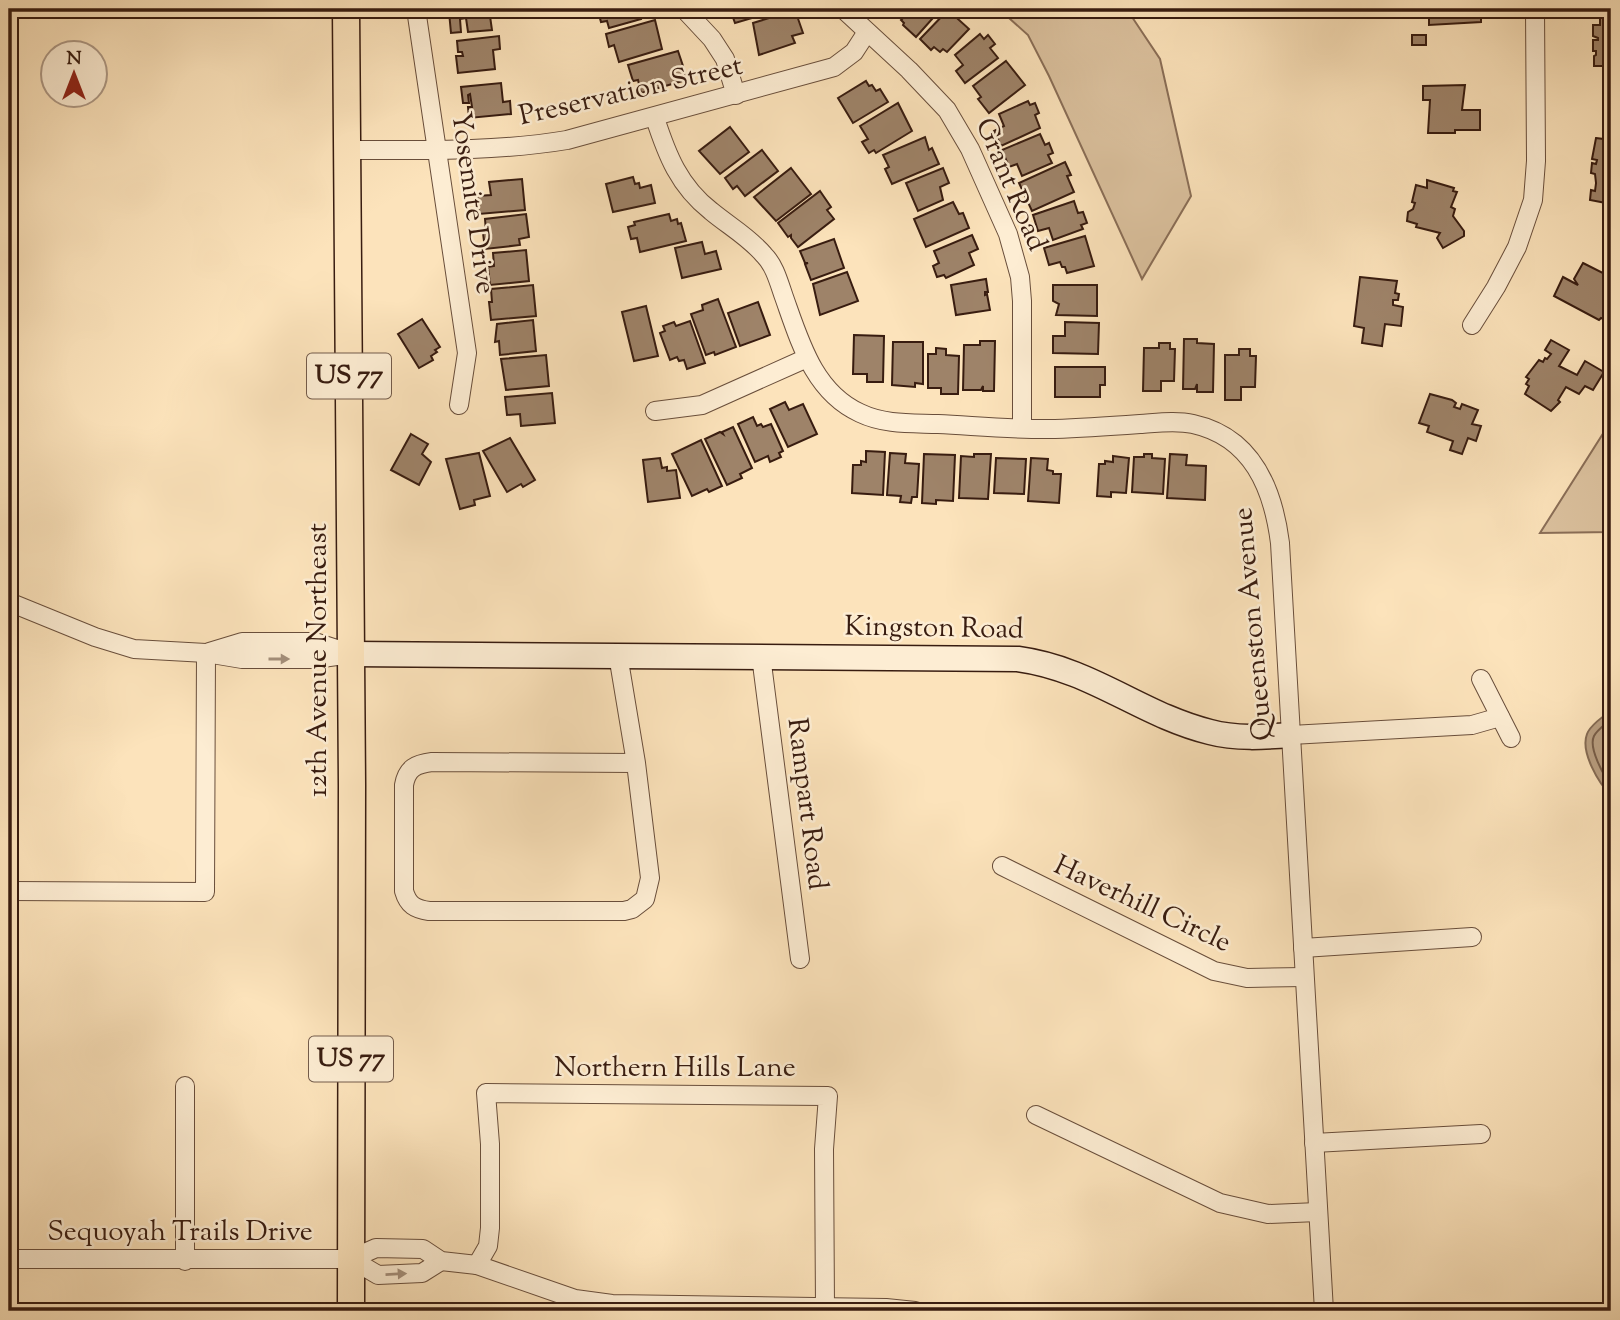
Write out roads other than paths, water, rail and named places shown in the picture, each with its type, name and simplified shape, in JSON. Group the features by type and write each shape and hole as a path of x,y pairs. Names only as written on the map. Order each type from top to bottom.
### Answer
{"main road":[{"name":"12th Avenue Northeast","path":"346,9 351,654 351,1311"}],"street":[{"name":"Yosemite Drive","path":"416,9 467,353 458,405"},
{"path":"684,9 712,39 725,59 736,95"},
{"name":"Grant Road","path":"842,9 909,69 947,110 970,149 1008,234 1020,277 1022,302 1022,428"},
{"path":"1472,325 1496,288 1517,247 1533,200 1536,161 1535,9"},
{"name":"Preservation Street","path":"347,150 530,146 567,140 834,67 854,52 867,32"},
{"name":"Queenston Avenue","path":"655,118 666,155 691,191 710,211 767,257 814,373 843,403 859,413 877,420 900,423 1022,428 1193,424 1226,438 1242,450 1268,487 1277,523 1324,1311"},
{"path":"655,411 702,405 807,358"},
{"path":"9,602 118,645 161,652 206,653 242,642 315,642 351,654"},
{"path":"9,891 205,892 206,653"},
{"name":"Kingston Road","path":"351,654 988,657 1043,662 1075,672 1169,718 1212,733 1250,737 1472,725 1500,717"},
{"path":"618,655 636,763 650,878 645,899 632,909 429,911 418,909 407,901 404,891 404,785 409,771 415,765 432,762 636,763"},
{"name":"Rampart Road","path":"761,656 800,959"},
{"path":"1480,679 1511,738"},
{"name":"Haverhill Circle","path":"1002,866 1214,971 1247,978 1304,977"},
{"path":"1303,948 1472,937"},
{"path":"185,1086 185,1261"},
{"name":"Northern Hills Lane","path":"477,1265 488,1246 490,1228 490,1144 486,1093 828,1096 824,1149 825,1307"},
{"path":"1036,1115 1220,1203 1268,1214 1318,1212"},
{"path":"1314,1143 1481,1133"},
{"path":"351,1259 376,1248 423,1249 441,1261 477,1265 543,1289 592,1302 647,1306 886,1308 915,1311"},
{"name":"Sequoyah Trails Drive","path":"9,1259 351,1259"},
{"path":"351,1259 378,1275 422,1273 441,1261"}],"water":[{"path":"1611,711 1611,795 1592,767 1586,741 1591,728"}]}
